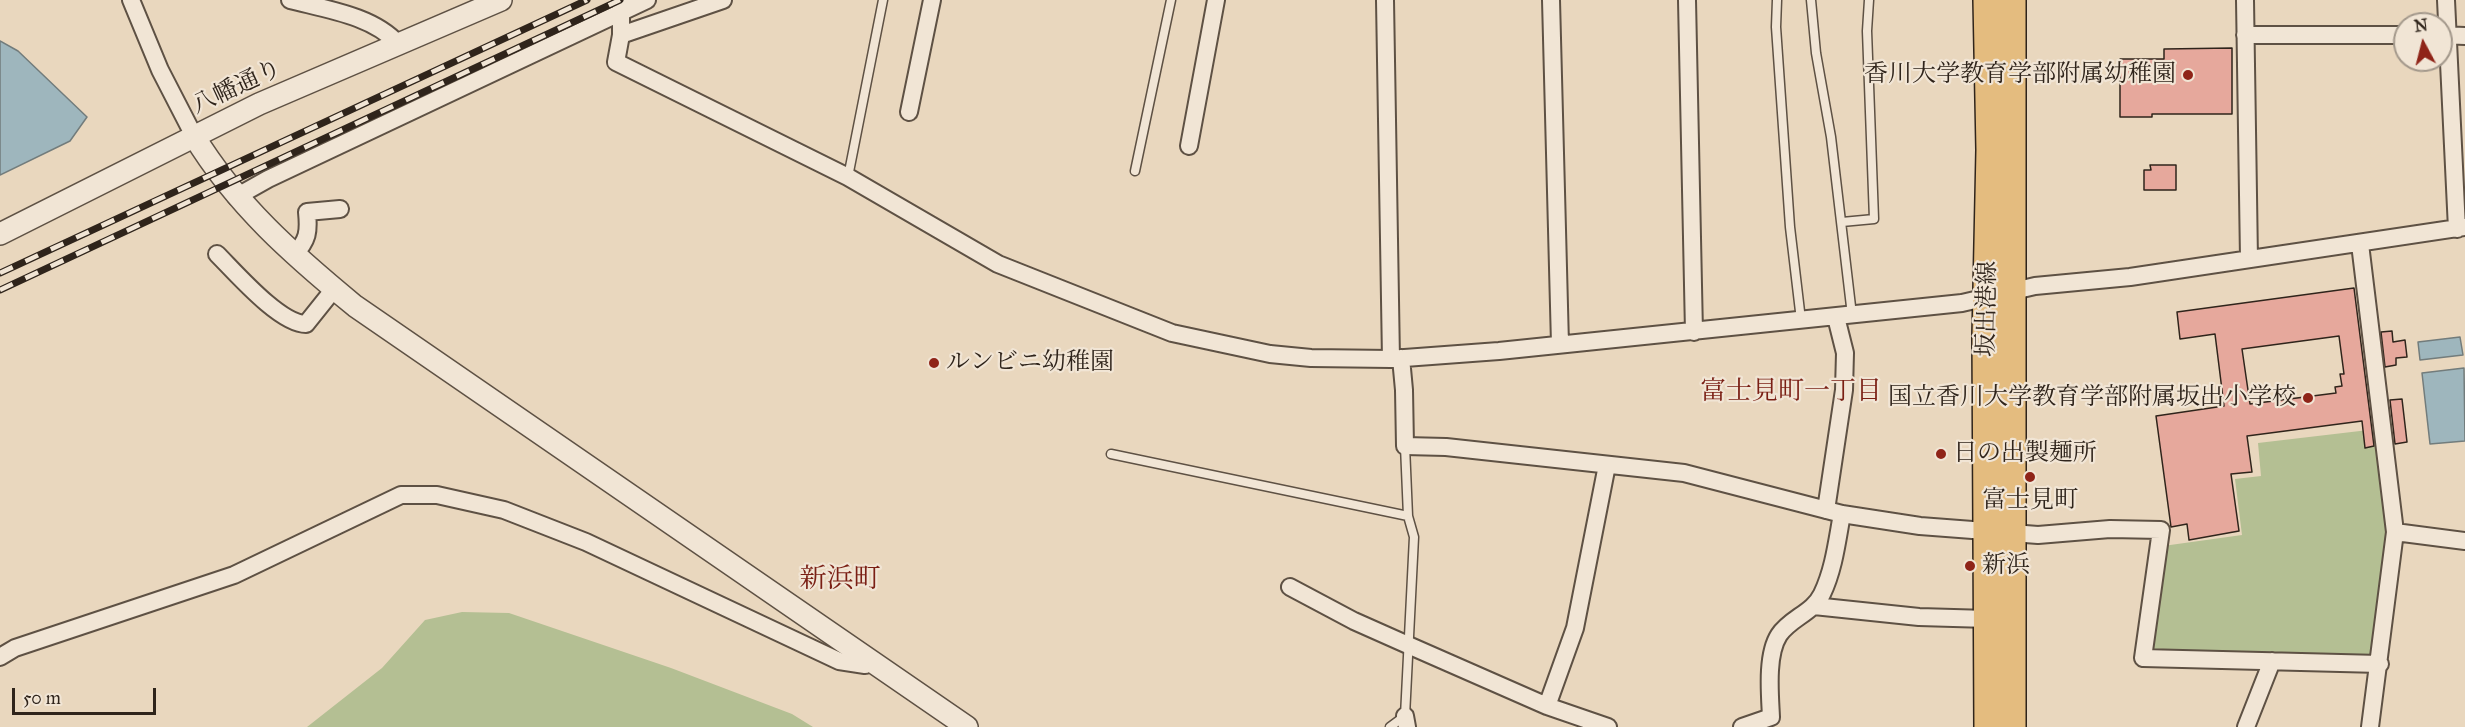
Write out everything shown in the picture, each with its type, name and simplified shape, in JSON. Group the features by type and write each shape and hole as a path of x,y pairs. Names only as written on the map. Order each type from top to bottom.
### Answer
{"main road":[{"name":"坂出港線","path":"1987,0 1990,296 2000,532 2012,727"},
{"name":"坂出港線","path":"1990,296 2012,0"},
{"name":"坂出港線","path":"1988,727 1988,619 2000,532"}],"street":[{"path":"131,0 160,70 211,164 236,197 294,255 375,320 967,727"},
{"path":"290,0 362,21 388,32 398,44"},
{"name":"八幡通り","path":"0,234 259,104 501,0"},
{"path":"236,197 268,179 622,6 647,0"},
{"path":"621,35 723,0"},
{"path":"909,112 932,0"},
{"path":"1189,146 1216,0"},
{"path":"1385,0 1396,358 1405,446 1446,447 1684,473 1834,512 1920,526 2038,535 2110,529 2161,530 2143,658 2380,664"},
{"path":"1551,0 1560,344"},
{"path":"1687,0 1694,332"},
{"path":"2245,0 2249,259"},
{"path":"622,6 621,35 616,62 848,177 998,264 1172,333 1270,354 1311,358 1396,358 1694,332 1844,316 2461,228 2453,72"},
{"path":"2245,35 2393,35"},
{"path":"294,255 307,241 309,231 306,212 340,209"},
{"path":"2360,244 2395,532 2380,664 2370,727"},
{"path":"217,254 283,315 296,324 306,324 334,289"},
{"path":"1742,727 1771,717 1770,681 1779,635 1814,606 1821,595 1834,562 1834,512 1844,390 1844,316"},
{"path":"1547,706 1575,628 1607,465"},
{"path":"0,657 15,648 234,575 401,495 437,495 504,510 586,542 839,661 865,664 871,660"},
{"path":"2395,532 2465,541"},
{"path":"1290,587 1354,621 1408,645 1547,706 1608,727"},
{"path":"1814,606 1919,616 1988,619"},
{"path":"2246,727 2272,661"}],"lane":[{"path":"848,177 883,0"},
{"path":"1135,171 1172,0"},
{"path":"1777,0 1776,27 1790,227 1801,320"},
{"path":"1811,0 1842,222 1844,316"},
{"path":"1842,222 1874,219 1867,31 1869,0"},
{"path":"1390,727 1406,722 1413,537 1408,516 1405,446"},
{"path":"1111,454 1408,516"}],"green space":[{"path":"2377,429 2390,534 2374,655 2369,658 2153,653 2148,648 2163,546 2242,535 2235,479 2261,476 2258,443"},
{"path":"462,612 509,613 671,668 792,714 813,727 307,727 382,668 425,620"}],"water":[{"path":"0,41 18,51 87,117 70,141 0,175"},
{"path":"2460,337 2463,355 2420,360 2418,342"},
{"path":"2464,368 2465,441 2430,444 2422,373"}],"building":[{"path":"2232,48 2232,114 2152,114 2152,117 2120,117 2120,59 2164,59 2164,49"},
{"path":"2150,165 2176,165 2176,190 2144,190 2144,170 2151,170"},
{"path":"2354,288 2374,446 2365,448 2362,421 2247,436 2252,472 2231,474 2239,531 2189,540 2187,524 2171,527 2156,416 2224,406 2215,334 2180,339 2177,312","holes":["2339,336 2344,374 2340,374 2342,386 2335,387 2336,393 2250,404 2242,349"]},
{"path":"2392,331 2393,342 2405,340 2407,357 2396,358 2396,365 2385,367 2381,332"},
{"path":"2402,399 2407,442 2395,444 2390,400"}],"railway":[{"path":"0,273 587,0"},
{"path":"0,290 620,0"}],"place":[{"name":"香川大学教育学部附属幼稚園","path":"2188,75"},
{"name":"ルンビニ幼稚園","path":"934,363"},
{"name":"国立香川大学教育学部附属坂出小学校","path":"2308,398"},
{"name":"日の出製麺所","path":"1941,454"},
{"name":"富士見町","path":"2030,477"},
{"name":"新浜","path":"1970,566"}],"district":[{"name":"富士見町一丁目","path":"1791,393"},
{"name":"新浜町","path":"840,580"}]}
